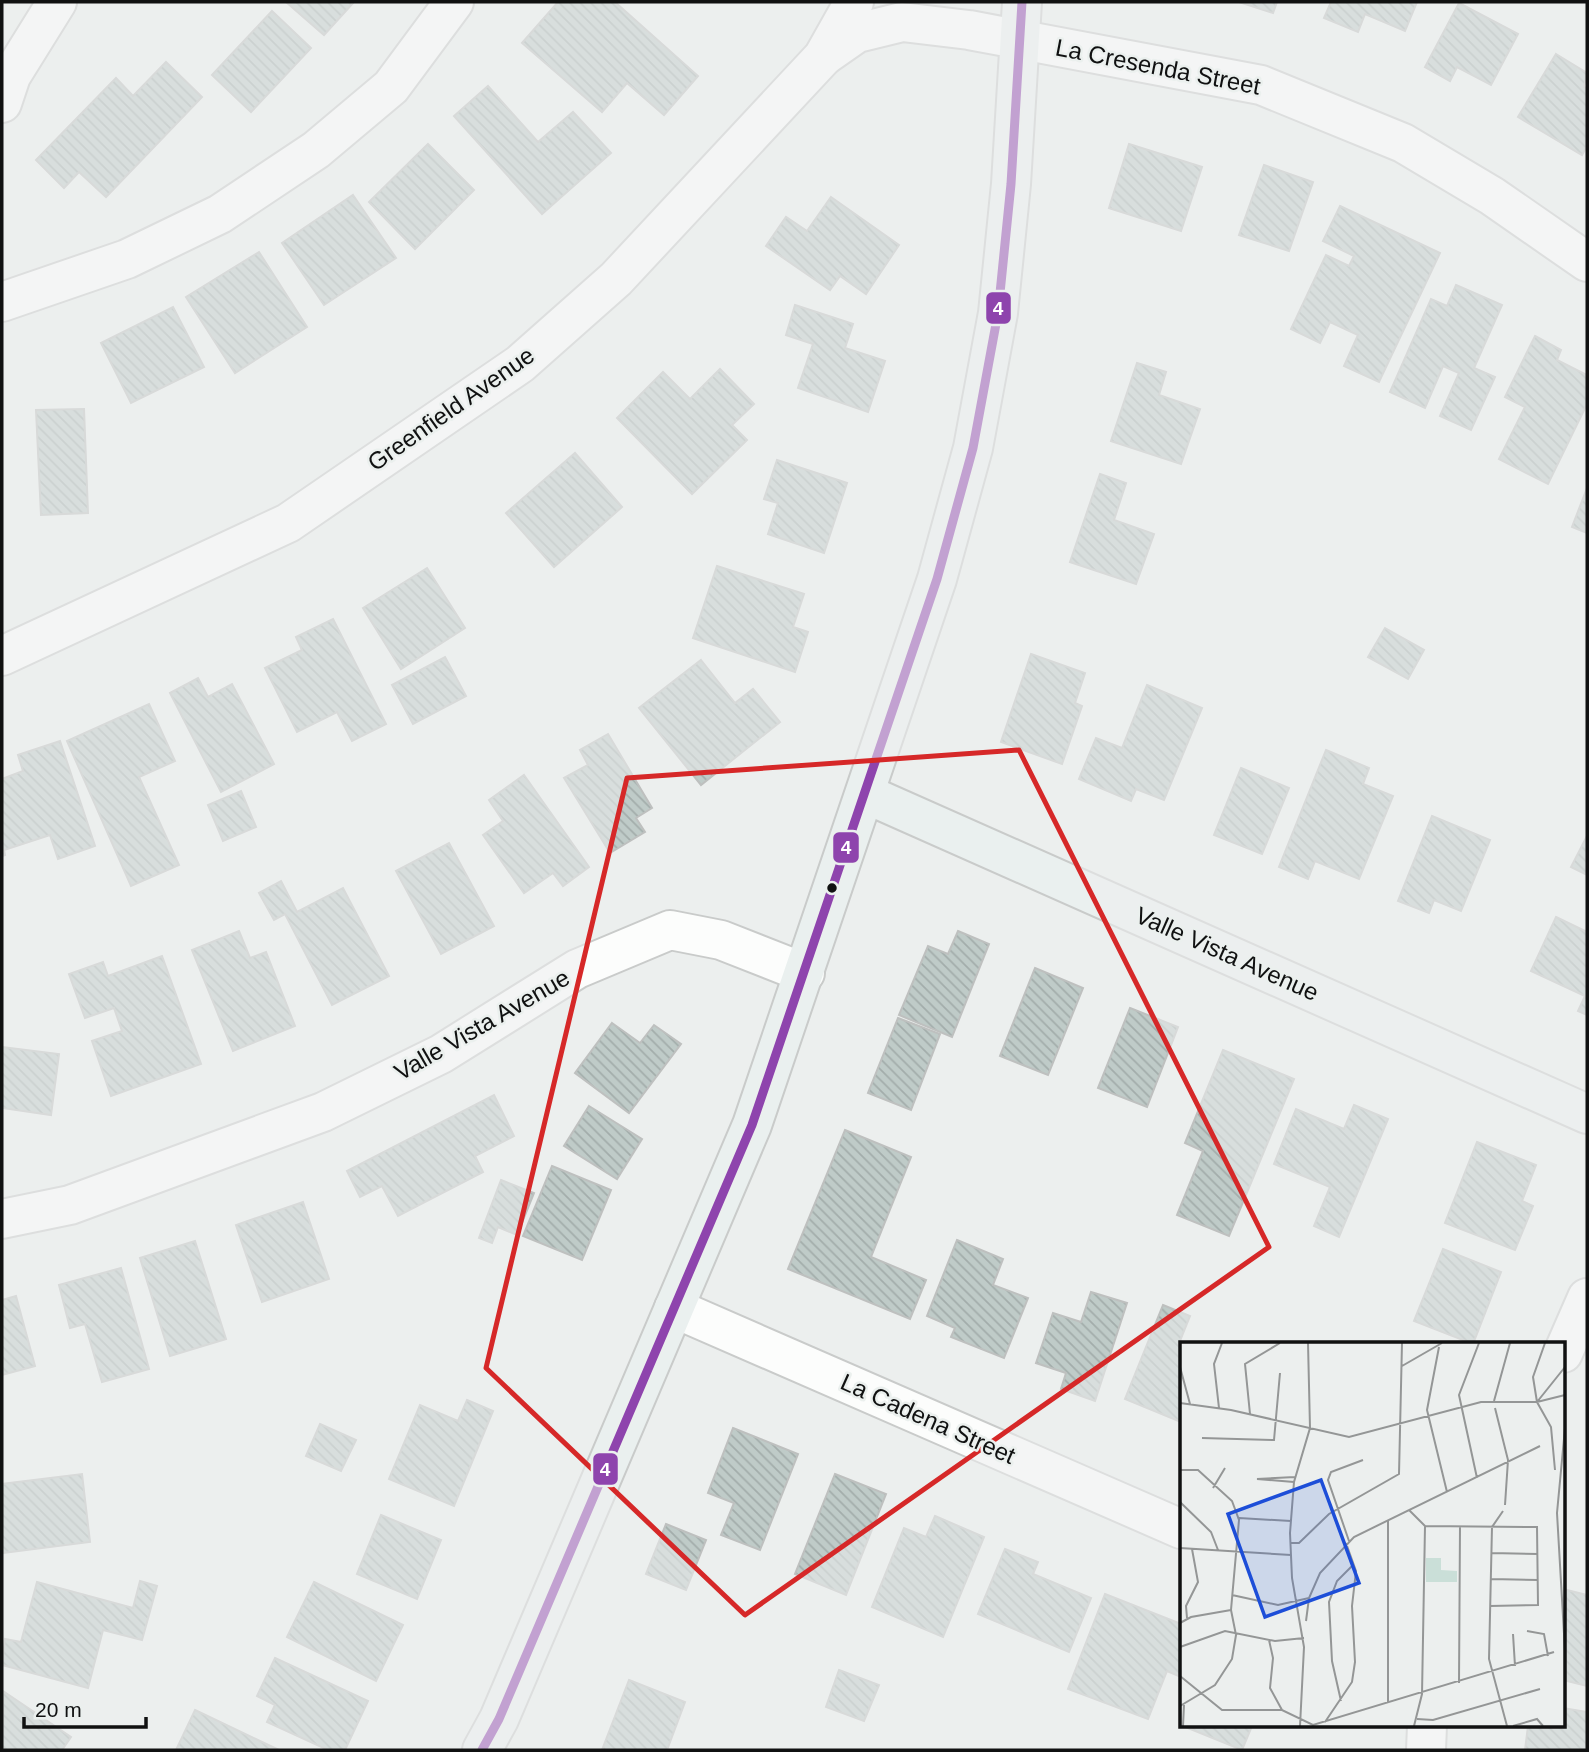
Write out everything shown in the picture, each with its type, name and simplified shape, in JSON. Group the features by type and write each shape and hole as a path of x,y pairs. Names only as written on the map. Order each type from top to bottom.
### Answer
{"main road":[{"path":"482,1750 499,1719 752,1125 937,579 985,393 1002,274 1022,2"},
{"name":"Valle Vista Avenue","path":"866,794 1587,1114"}],"street":[{"path":"2,103 11,76 57,2"},
{"path":"2,302 127,259 220,214 316,150 391,87 454,2"},
{"name":"Greenfield Avenue","path":"823,57 854,2"},
{"name":"Greenfield Avenue","path":"2,656 288,523 520,363 616,279 823,57 858,33 902,22 970,30 1020,41"},
{"name":"La Cresenda Street","path":"1020,41 1261,85 1333,112 1403,143 1492,196 1587,262"},
{"name":"Valle Vista Avenue","path":"2,1219 70,1205 323,1112 441,1054 577,969 670,930 720,940 805,973"},
{"path":"1564,1351 1587,1298"},
{"name":"La Cadena Street","path":"674,1308 1180,1530"},
{"path":"1426,1750 1427,1728"}],"highlighted area":[{"path":"1019,750 1269,1247 745,1615 486,1368 627,778"}],"building":[{"path":"286,2 354,2 324,35"},
{"path":"558,2 615,2 698,76 664,115 627,83 602,112 522,43"},
{"path":"1239,2 1277,2 1273,13"},
{"path":"1331,2 1417,2 1405,31 1365,14 1358,32 1324,18"},
{"path":"1459,3 1518,34 1491,85 1457,67 1450,81 1425,67"},
{"path":"272,11 311,48 251,112 212,75"},
{"path":"1556,54 1587,73 1584,87 1587,88 1587,146 1582,155 1518,117"},
{"path":"166,62 202,97 106,197 79,172 64,188 36,160 116,78 133,96"},
{"path":"488,86 538,142 573,112 611,153 542,214 454,116"},
{"path":"428,144 474,190 415,249 369,202"},
{"path":"1129,144 1202,167 1181,231 1109,208"},
{"path":"1264,165 1313,182 1289,251 1239,235"},
{"path":"353,195 396,258 324,305 282,243"},
{"path":"831,197 899,245 866,294 840,276 830,290 766,246 786,217 807,231"},
{"path":"1340,206 1440,253 1379,382 1344,366 1358,335 1330,322 1320,343 1291,329 1326,255 1349,266 1354,256 1323,241"},
{"path":"259,252 307,327 235,373 186,297"},
{"path":"1456,285 1502,305 1474,368 1495,377 1471,430 1440,416 1459,373 1443,366 1425,408 1390,392 1431,299 1447,306"},
{"path":"795,305 853,324 845,348 885,361 868,412 798,388 813,344 786,335"},
{"path":"173,307 204,367 131,403 101,343"},
{"path":"1535,336 1561,350 1557,360 1587,375 1587,404 1548,484 1499,459 1525,407 1505,397"},
{"path":"1137,363 1166,372 1159,395 1200,409 1181,464 1111,441"},
{"path":"720,369 754,404 732,425 747,440 692,494 617,418 663,372 690,399"},
{"path":"84,409 88,513 41,515 36,410"},
{"path":"575,453 622,507 554,567 506,513"},
{"path":"777,460 847,483 824,553 768,534 778,503 764,499"},
{"path":"1100,474 1126,483 1114,520 1154,534 1136,584 1070,562"},
{"path":"1587,488 1587,533 1572,527"},
{"path":"717,566 804,594 793,627 808,632 795,672 693,638"},
{"path":"427,568 465,628 401,669 363,608"},
{"path":"333,619 386,724 352,741 337,712 297,732 265,668 302,650 296,637"},
{"path":"1385,628 1424,650 1408,679 1368,657"},
{"path":"1031,654 1085,673 1075,703 1082,706 1062,764 1001,742"},
{"path":"445,657 466,696 413,724 392,685"},
{"path":"701,660 735,703 753,689 780,722 701,785 639,708"},
{"path":"198,678 208,697 232,684 274,764 221,792 170,693"},
{"path":"1147,685 1202,708 1164,800 1136,789 1131,801 1079,779 1096,738 1122,748"},
{"path":"149,704 175,761 139,777 179,865 131,886 67,741"},
{"path":"608,734 652,808 636,818 645,832 610,853 564,778 588,765 580,750"},
{"path":"60,741 95,846 58,859 50,835 4,850 5,855 2,856 2,779 23,771 18,755"},
{"path":"1326,750 1369,768 1363,784 1393,796 1359,879 1315,861 1308,879 1279,867"},
{"path":"1241,768 1289,788 1262,854 1214,835"},
{"path":"524,775 589,867 563,886 553,873 524,893 483,835 503,821 489,800"},
{"path":"241,791 256,827 223,841 208,805"},
{"path":"1432,816 1490,840 1461,911 1434,900 1429,913 1398,901"},
{"path":"1587,836 1587,875 1571,867"},
{"path":"449,843 494,926 441,954 396,871"},
{"path":"281,881 297,912 343,888 389,976 332,1005 285,914 274,920 259,893"},
{"path":"1556,917 1587,932 1587,1015 1578,1011 1585,996 1531,971"},
{"path":"239,931 250,958 266,952 295,1026 233,1051 192,950"},
{"path":"958,931 989,944 952,1037 899,1015 928,946 948,954"},
{"path":"162,956 201,1064 111,1096 92,1041 122,1031 114,1008 85,1018 69,974 103,962 108,976"},
{"path":"1035,968 1083,988 1048,1075 1000,1056"},
{"path":"1130,1008 1178,1027 1147,1107 1098,1088"},
{"path":"898,1018 940,1034 911,1110 868,1093"},
{"path":"612,1023 640,1043 654,1025 681,1044 629,1113 575,1073"},
{"path":"2,1047 59,1054 51,1115 2,1108"},
{"path":"1223,1050 1294,1079 1229,1236 1177,1215 1203,1151 1185,1143"},
{"path":"494,1095 514,1136 475,1156 483,1172 398,1216 382,1186 360,1197 347,1171"},
{"path":"1354,1105 1388,1119 1339,1237 1314,1226 1330,1187 1274,1164 1296,1109 1344,1129"},
{"path":"589,1106 642,1139 617,1179 564,1146"},
{"path":"845,1130 911,1157 871,1257 926,1280 910,1319 788,1269"},
{"path":"1477,1142 1536,1165 1522,1201 1533,1206 1515,1250 1445,1223"},
{"path":"552,1166 611,1190 582,1260 523,1236"},
{"path":"501,1180 534,1193 517,1235 498,1227 492,1243 479,1238"},
{"path":"303,1202 329,1279 262,1302 236,1225"},
{"path":"957,1240 1003,1259 993,1285 1028,1298 1004,1358 951,1337 955,1328 927,1316"},
{"path":"195,1241 226,1339 170,1356 140,1258"},
{"path":"1443,1249 1501,1272 1474,1342 1414,1321"},
{"path":"121,1268 149,1369 102,1382 85,1324 70,1328 59,1285"},
{"path":"1091,1292 1127,1303 1095,1401 1061,1389 1066,1373 1036,1363 1053,1313 1081,1322"},
{"path":"16,1296 35,1366 2,1375 2,1300"},
{"path":"1163,1305 1190,1316 1180,1341 1182,1342 1180,1342 1180,1422 1125,1399"},
{"path":"467,1400 493,1411 454,1506 389,1479 420,1405 458,1421"},
{"path":"320,1424 356,1440 341,1471 306,1456"},
{"path":"733,1428 798,1454 760,1550 721,1535 734,1503 708,1493"},
{"path":"82,1474 90,1542 2,1553 2,1484"},
{"path":"835,1474 886,1494 846,1595 795,1574"},
{"path":"381,1515 441,1540 417,1599 357,1574"},
{"path":"935,1516 984,1537 943,1637 872,1607 904,1528 926,1537"},
{"path":"666,1524 706,1540 686,1590 646,1574"},
{"path":"1005,1549 1038,1562 1033,1574 1091,1598 1069,1652 978,1614"},
{"path":"140,1581 157,1586 142,1640 103,1630 88,1688 2,1665 5,1639 21,1642 37,1582 133,1608"},
{"path":"314,1582 403,1625 376,1681 287,1637"},
{"path":"1564,1589 1587,1595 1587,1686 1564,1680"},
{"path":"1105,1594 1180,1624 1180,1677 1167,1671 1148,1719 1068,1689"},
{"path":"275,1658 368,1701 345,1750 328,1750 267,1722 275,1705 257,1696"},
{"path":"839,1670 879,1685 864,1721 826,1707"},
{"path":"629,1680 685,1702 667,1750 602,1750"},
{"path":"3,1691 71,1737 62,1750 2,1750"},
{"path":"1564,1708 1587,1712 1587,1750 1525,1750 1528,1728 1564,1728"},
{"path":"195,1710 279,1750 176,1750"},
{"path":"1188,1728 1251,1728 1242,1750"}],"transit line":[{"name":"4","path":"482,1750 499,1719 752,1125 937,579 973,448 998,313 1011,184 1022,2"}]}
